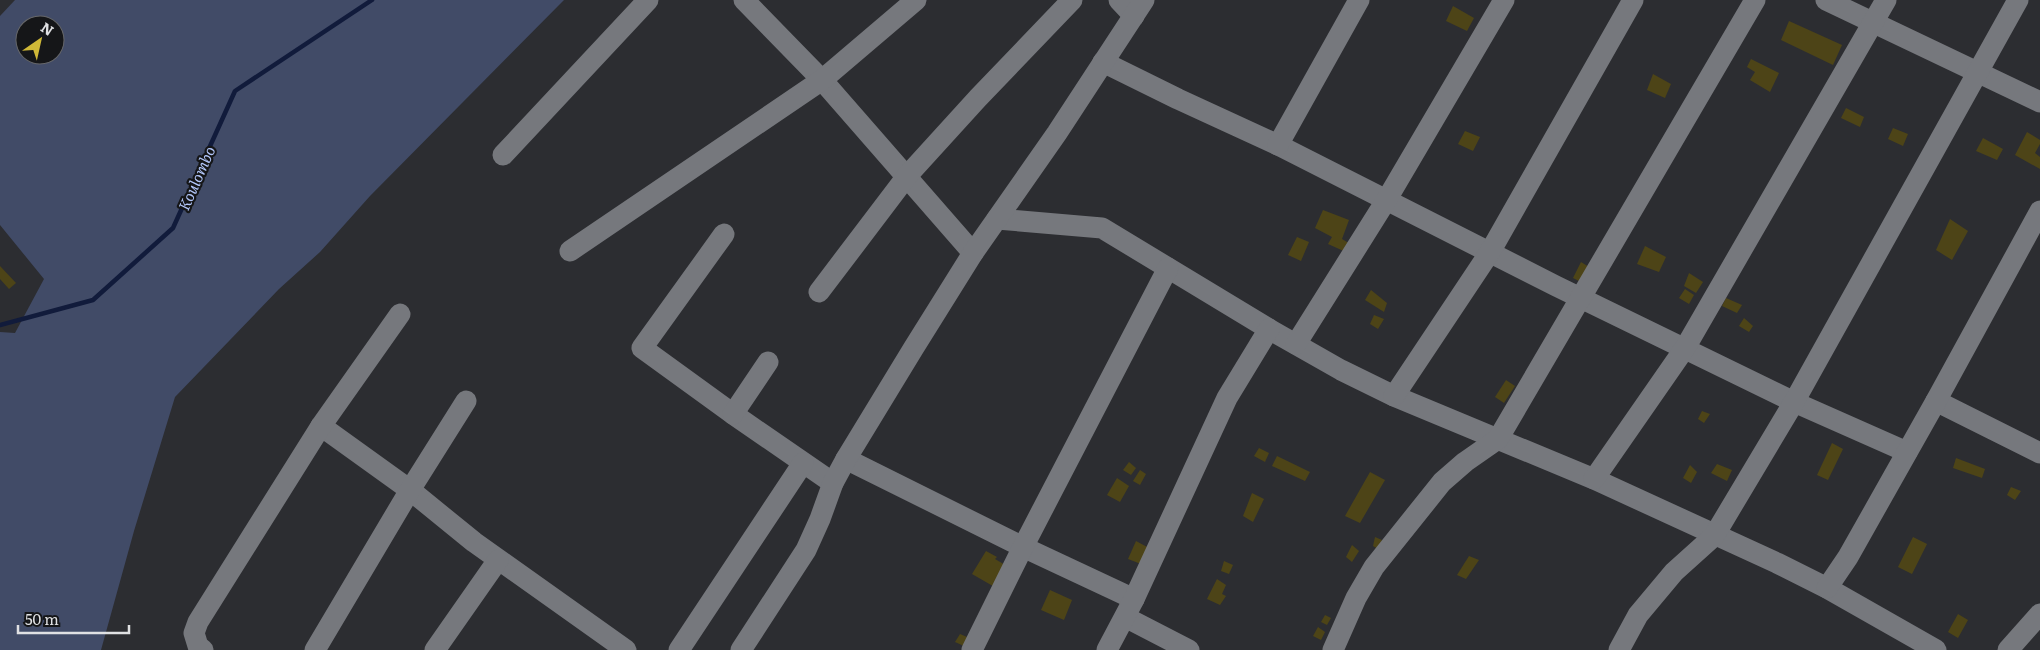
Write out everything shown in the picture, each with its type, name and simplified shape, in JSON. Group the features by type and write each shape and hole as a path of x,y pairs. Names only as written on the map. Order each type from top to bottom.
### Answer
{"street":[{"path":"503,156 648,0"},
{"path":"570,251 822,80 916,0"},
{"path":"819,292 907,176 990,84 1072,0"},
{"path":"741,650 806,550 833,483 846,459 973,254 1139,8 1118,0"},
{"path":"1278,145 1359,0"},
{"path":"1296,344 1387,199 1504,0"},
{"path":"1394,396 1490,252 1633,0"},
{"path":"1333,650 1356,598 1374,567 1442,482 1465,462 1498,439 1755,0"},
{"path":"1826,0 2040,102"},
{"path":"1594,479 1685,348 1886,0"},
{"path":"1619,650 1638,614 1668,579 1714,536 1794,402 2018,0"},
{"path":"747,1 822,80 973,254"},
{"path":"1103,62 1278,145 1581,298 1794,402 1907,452"},
{"path":"1827,588 1848,557 2040,211"},
{"path":"997,219 1099,227 1269,329 1394,396 1594,479 1714,536 1777,563 1827,588 1936,650"},
{"path":"724,234 642,348 833,483"},
{"path":"972,650 1168,268"},
{"path":"203,650 198,646 194,633 198,622 321,426 400,314"},
{"path":"1107,650 1129,608 1228,398 1269,329"},
{"path":"733,414 768,362"},
{"path":"1936,400 2040,453"},
{"path":"315,650 410,490 466,401"},
{"path":"321,426 410,490 498,560 626,650"},
{"path":"846,459 1023,548 1129,608 1189,650"},
{"path":"679,650 803,463"},
{"path":"435,650 498,560"},
{"path":"2008,650 2040,614"}],"shaded area":[{"path":"15,0 564,0 370,196 320,252 279,289 175,397 134,531 101,650 0,650 0,332 15,333 44,279 0,225 0,16"}],"building":[{"path":"1453,6 1474,18 1467,31 1446,21"},
{"path":"1789,21 1842,45 1833,65 1781,40"},
{"path":"1751,59 1779,73 1770,92 1750,80 1755,72 1747,67"},
{"path":"1653,74 1671,84 1665,98 1647,90"},
{"path":"1846,108 1864,117 1860,127 1841,118"},
{"path":"1893,128 1908,134 1903,146 1888,139"},
{"path":"1465,131 1480,137 1473,151 1458,144"},
{"path":"2027,132 2040,140 2035,153 2040,157 2040,169 2015,155"},
{"path":"1983,138 2003,149 1997,160 1976,151"},
{"path":"1323,210 1349,220 1342,239 1352,245 1348,253 1328,244 1332,237 1315,228"},
{"path":"1950,219 1968,231 1952,260 1936,250"},
{"path":"1297,237 1309,242 1301,261 1288,255"},
{"path":"1645,246 1666,257 1659,272 1637,264"},
{"path":"1581,262 1589,267 1581,282 1573,278"},
{"path":"0,266 16,283 9,289 0,279"},
{"path":"1689,273 1703,282 1696,293 1684,286"},
{"path":"1685,289 1694,295 1689,304 1679,298"},
{"path":"1371,290 1387,303 1384,312 1365,300"},
{"path":"1726,298 1742,305 1737,313 1722,306"},
{"path":"1374,315 1384,319 1378,329 1370,324"},
{"path":"1744,318 1753,326 1749,332 1739,326"},
{"path":"1506,380 1515,386 1504,403 1495,397"},
{"path":"1702,411 1710,414 1704,423 1698,419"},
{"path":"1832,443 1843,449 1828,480 1817,475"},
{"path":"1259,448 1269,453 1265,462 1254,456"},
{"path":"1277,456 1310,472 1305,481 1272,466"},
{"path":"1956,458 1985,469 1982,478 1953,468"},
{"path":"1129,462 1136,468 1131,475 1123,470"},
{"path":"1717,464 1732,470 1727,481 1711,473"},
{"path":"1690,465 1697,472 1691,483 1683,478"},
{"path":"1140,470 1146,474 1140,485 1133,481"},
{"path":"1370,472 1385,480 1360,523 1345,516"},
{"path":"1117,478 1129,486 1120,502 1107,495"},
{"path":"2011,487 2021,491 2015,500 2007,495"},
{"path":"1252,493 1264,499 1253,522 1243,516"},
{"path":"1375,537 1382,540 1378,549 1373,546"},
{"path":"1913,537 1927,544 1912,574 1898,567"},
{"path":"1136,541 1149,548 1141,564 1128,559"},
{"path":"1352,545 1359,551 1352,562 1346,557"},
{"path":"986,551 1012,569 998,589 972,574"},
{"path":"1469,556 1479,560 1466,579 1457,575"},
{"path":"1224,561 1233,565 1229,574 1221,571"},
{"path":"1217,579 1226,585 1222,594 1226,596 1220,605 1207,599"},
{"path":"1050,590 1072,600 1064,620 1041,610"},
{"path":"1958,614 1968,620 1958,638 1948,632"},
{"path":"1325,615 1331,618 1327,625 1321,622"},
{"path":"1318,627 1325,632 1321,640 1313,636"},
{"path":"960,634 967,637 964,646 955,642"}],"waterway":[{"name":"Koulombo","path":"0,325 93,300 173,228 235,91 372,0"}]}
